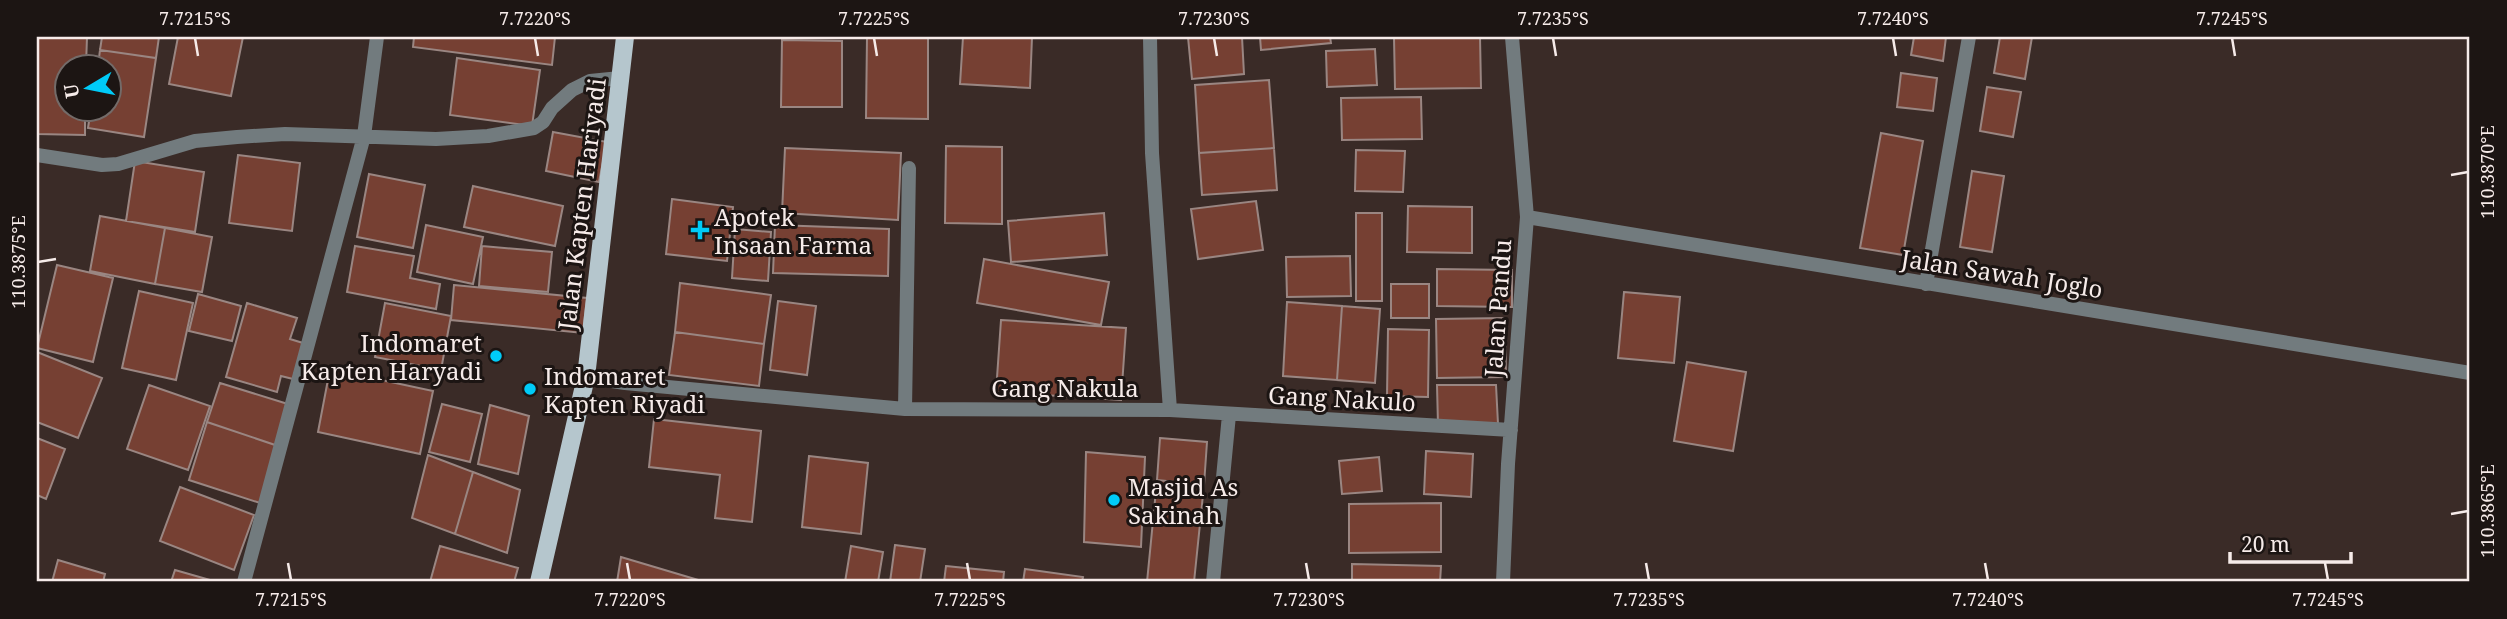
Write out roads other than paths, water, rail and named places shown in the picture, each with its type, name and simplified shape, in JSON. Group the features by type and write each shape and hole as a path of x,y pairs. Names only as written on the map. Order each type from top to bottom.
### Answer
{"main road":[{"name":"Jalan Kapten Hariyadi","path":"539,582 586,377 625,37"}],"street":[{"path":"244,582 364,136 377,37"},
{"name":"Gang Nakula","path":"586,377 905,409 1170,410 1152,153 1150,37"},
{"name":"Jalan Pandu","path":"1503,582 1527,217 1512,37"},
{"path":"1927,284 1969,37"},
{"path":"37,155 102,165 118,164 195,141 216,139 285,134 436,139 526,131 544,122 552,108 572,90 590,81 621,78"},
{"path":"905,409 909,168"},
{"name":"Jalan Sawah Joglo","path":"1527,217 2470,373"},
{"name":"Gang Nakulo","path":"1170,410 1511,430"},
{"path":"1213,582 1228,415"}],"place":[{"name":"Apotek Insaan Farma","path":"700,230"},
{"name":"Indomaret Kapten Haryadi","path":"496,356"},
{"name":"Indomaret Kapten Riyadi","path":"530,389"},
{"name":"Masjid As Sakinah","path":"1114,500"}]}
